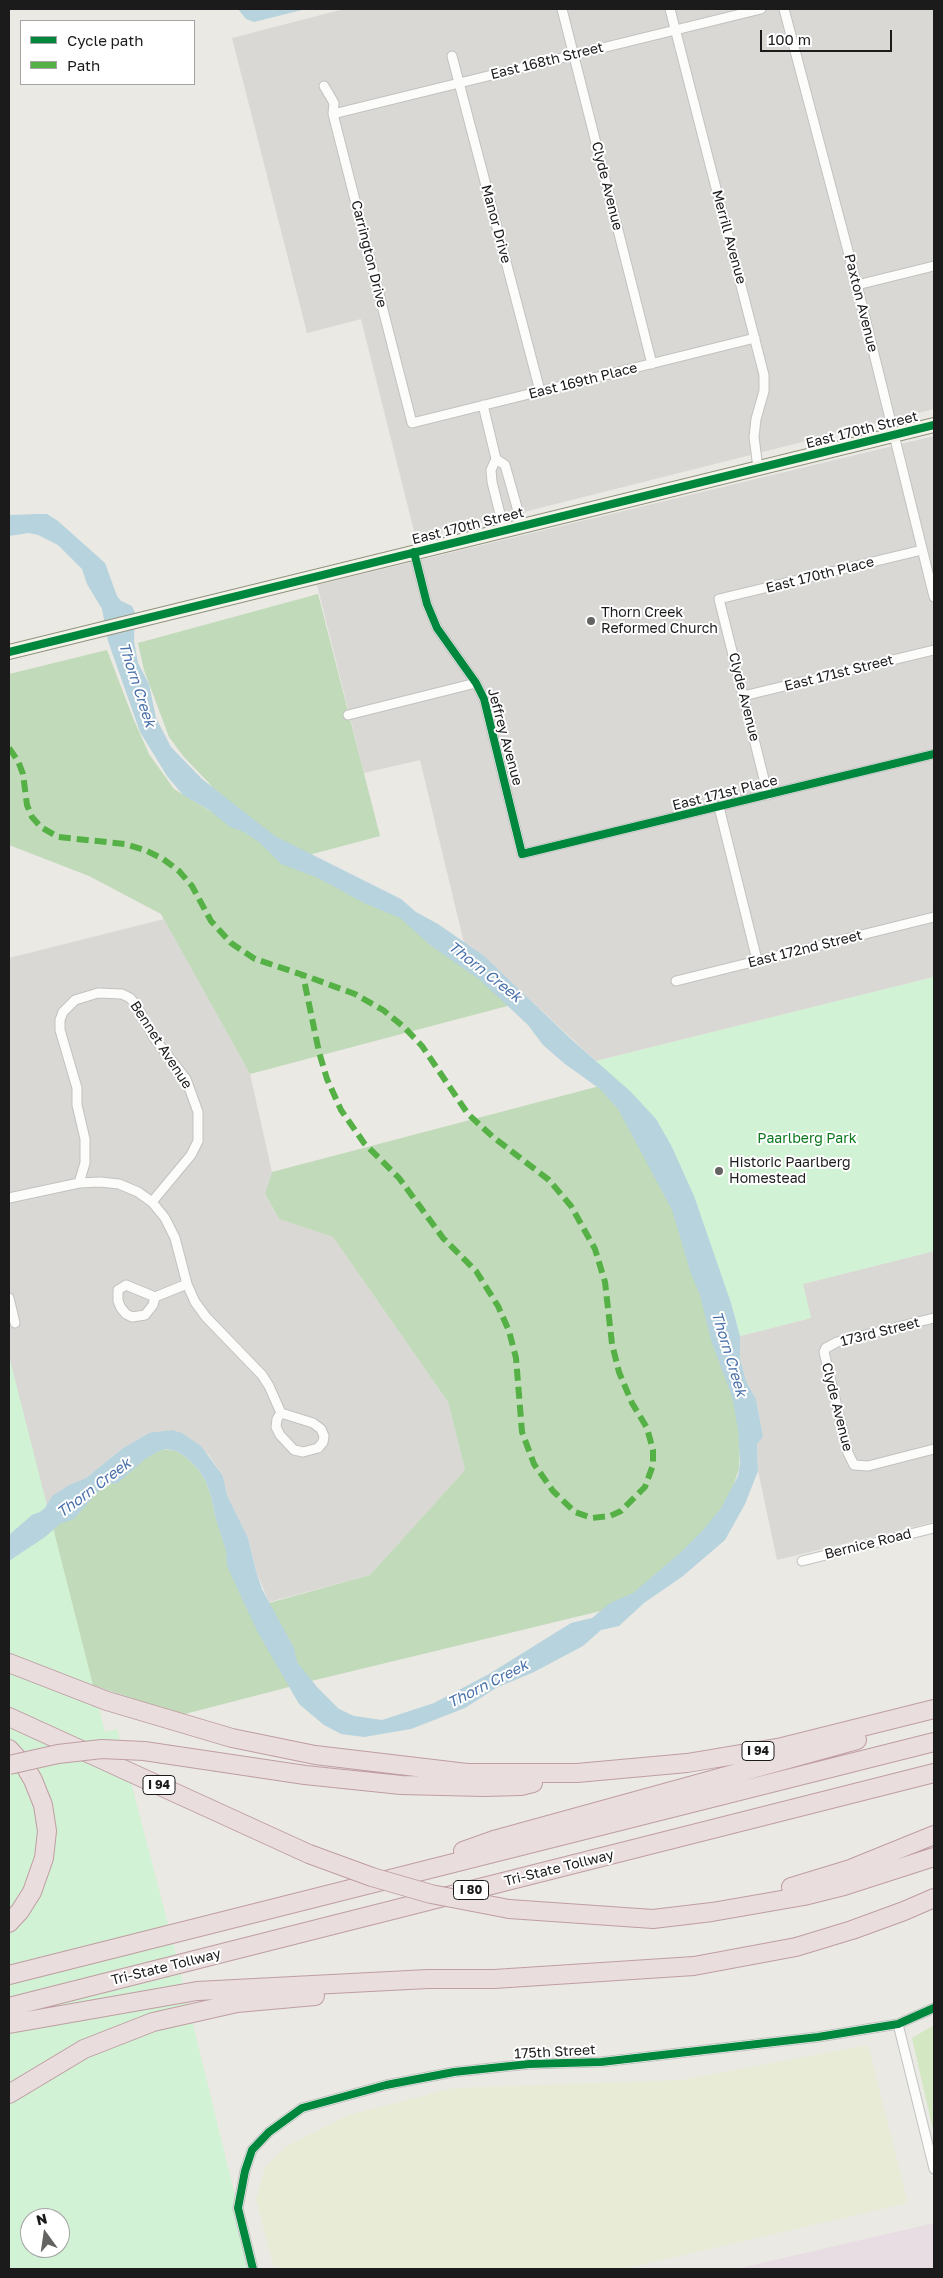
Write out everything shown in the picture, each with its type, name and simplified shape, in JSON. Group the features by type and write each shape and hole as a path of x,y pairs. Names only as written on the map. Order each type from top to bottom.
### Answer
{"highway":[{"name":"I 94","path":"9,1663 107,1702 164,1720 232,1738 288,1750 391,1766 467,1773 577,1773 654,1767 734,1756 814,1739 934,1709"},
{"name":"I 94","path":"9,1718 309,1854 372,1877 431,1894 509,1909 601,1915 706,1906 758,1896 850,1869 934,1835"},
{"path":"357,1888 494,1840 934,1718"},
{"name":"I 80","path":"9,1975 934,1742"},
{"path":"9,1749 26,1768 33,1780 43,1805 46,1830 44,1858 32,1892 20,1912 9,1924"},
{"path":"9,1765 58,1754 102,1749 144,1751 305,1775 401,1785 521,1786 577,1773"},
{"name":"Tri-State Tollway","path":"9,2007 934,1773"},
{"path":"601,1915 653,1919 754,1906 844,1886 934,1857"},
{"path":"9,2024 197,1991 635,1972 694,1966 751,1957 852,1930 934,1898"},
{"path":"9,2094 84,2049 154,2022 195,2010 236,2003 428,1988 494,1979"}],"street":[{"name":"Clyde Avenue","path":"562,9 652,364"},
{"name":"Merrill Avenue","path":"670,9 764,375 764,390 756,419 754,437 758,468"},
{"name":"East 168th Street","path":"333,114 760,9"},
{"name":"Paxton Avenue","path":"784,9 857,285 934,598"},
{"name":"Manor Drive","path":"452,56 540,391"},
{"name":"Carrington Drive","path":"324,86 334,103 333,114 412,423"},
{"path":"857,285 934,266"},
{"name":"East 169th Place","path":"412,423 755,338"},
{"path":"483,406 496,459 492,470 492,482 504,530"},
{"name":"East 170th Street","path":"9,652 934,425"},
{"path":"496,459 505,465 522,525"},
{"name":"East 170th Place","path":"719,599 922,550"},
{"name":"Jeffrey Avenue","path":"414,552 431,616 445,641 476,683 484,699 522,854"},
{"name":"Clyde Avenue","path":"719,599 768,795"},
{"name":"East 171st Street","path":"743,696 934,650"},
{"path":"348,715 476,683"},
{"name":"East 171st Place","path":"522,854 934,754"},
{"path":"719,807 757,960"},
{"name":"East 172nd Street","path":"676,981 934,917"},
{"name":"Bennet Avenue","path":"79,1183 86,1150 77,1105 77,1088 60,1030 60,1020 67,1006 74,1000 98,993 111,992 130,998 137,1006 154,1038 186,1079 198,1112 198,1140 191,1155 152,1202"},
{"path":"9,1198 79,1183 100,1182 119,1184 138,1192 152,1202 165,1218 176,1238 187,1284 206,1317 262,1375 281,1413 313,1423 324,1436 323,1442 318,1448 303,1452 294,1450 280,1435 276,1427 277,1419 281,1413"},
{"path":"155,1297 187,1284"},
{"path":"9,1298 15,1323"},
{"name":"173rd Street","path":"826,1348 837,1342 934,1318"},
{"name":"Clyde Avenue","path":"826,1348 825,1360 848,1453 854,1465 868,1466 934,1449"},
{"name":"Bernice Road","path":"802,1561 934,1528"},
{"name":"175th Street","path":"253,2269 238,2208 245,2171 252,2150 269,2132 302,2108 386,2085 454,2072 529,2064 601,2062 818,2037 898,2024 934,2008"},
{"path":"898,2024 934,2169"}],"shaded area":[{"path":"344,9 934,9 934,409 416,539 361,319 307,333 232,38"},
{"path":"934,436 934,977 596,1061 484,957 464,943 420,760 364,773 317,585"},
{"path":"164,919 250,1074 272,1172 265,1195 279,1219 333,1237 448,1402 465,1470 370,1575 269,1602 256,1571 248,1538 227,1495 223,1476 208,1454 149,1433 123,1448 86,1478 69,1485 53,1496 45,1508 9,1357 9,958"},
{"path":"934,1251 934,1522 777,1560 758,1471 757,1444 762,1433 756,1399 746,1381 740,1358 740,1336 811,1318 802,1284"},
{"path":"934,2223 934,2269 736,2269"}],"green space":[{"path":"318,594 380,836 305,856 222,801 209,783 183,756 169,737 144,670 138,643"},
{"path":"107,650 149,754 174,789 279,853 358,891 476,966 515,1004 250,1074 161,914 89,876 9,845 9,674"},
{"name":"Paarlberg Park","path":"934,977 934,1251 803,1284 811,1318 740,1336 731,1303 596,1061"},
{"path":"611,1083 637,1108 741,1403 739,1469 726,1507 672,1564 613,1608 303,1683 258,1606 370,1575 465,1470 448,1402 333,1237 279,1219 265,1194 272,1172"},
{"path":"9,1356 51,1521 9,1549"},
{"path":"163,1449 176,1451 187,1458 198,1469 205,1480 215,1516 293,1686 181,1715 92,1685 52,1524 128,1466"},
{"path":"52,1524 105,1732 117,1729 173,1943 253,2269 9,2269 9,1555"},
{"path":"934,2025 934,2134 912,2038"},
{"path":"868,2045 908,2203 623,2269 274,2269 256,2199 265,2167 287,2146 348,2115 454,2088 682,2080"}],"water":[{"path":"238,9 306,9 254,22 246,19"},
{"name":"Thorn Creek","path":"47,514 58,521 105,563 117,596 121,601 132,606 135,613 134,641 138,663 149,684 156,718 171,747 202,779 275,836 401,899 416,912 438,924 484,956 571,1039 631,1092 656,1119 671,1145 694,1196 731,1303 740,1336 740,1358 746,1381 756,1399 763,1437 757,1444 758,1471 745,1504 725,1540 683,1576 644,1603 619,1626 601,1630 583,1646 534,1672 496,1688 465,1708 411,1729 364,1737 341,1734 324,1725 299,1704 257,1631 227,1566 226,1551 205,1480 198,1469 187,1458 176,1451 166,1449 157,1452 145,1459 118,1483 102,1487 74,1519 60,1524 45,1537 9,1561 9,1535 32,1515 45,1508 52,1496 69,1485 86,1478 123,1448 149,1433 172,1430 182,1433 201,1446 223,1476 227,1495 248,1538 262,1589 294,1648 297,1662 317,1687 339,1709 354,1716 382,1720 434,1703 489,1674 571,1623 592,1618 610,1603 633,1593 680,1553 703,1530 721,1508 738,1476 740,1463 738,1429 732,1397 711,1340 700,1295 691,1274 672,1210 618,1109 600,1089 565,1064 543,1045 528,1025 480,980 430,945 400,918 364,903 318,878 281,864 259,842 242,831 230,827 209,810 183,795 167,776 140,732 108,641 102,609 87,584 82,569 58,545 38,535 29,533 9,536 9,515"}],"marked path":[{"path":"9,748 18,761 23,774 27,805 32,817 41,827 58,837 125,844 145,850 163,859 179,871 192,886 211,921 231,943 255,959 303,975 355,994 383,1010 404,1027 422,1046 468,1114 493,1137 549,1180 571,1206 595,1249 605,1282 612,1344 619,1372 632,1403 647,1428 653,1450 653,1465 645,1487 621,1511 610,1516 592,1518 575,1512 553,1491 534,1464 522,1432 516,1358 509,1331 498,1306 476,1271 443,1238 399,1178 364,1143 341,1110 327,1079 319,1052 303,975"}],"cycle path":[{"path":"9,652 934,425"},
{"path":"414,552 427,604 437,628 476,683 484,699 522,854 934,754"},
{"path":"253,2269 238,2208 245,2171 252,2150 269,2132 302,2108 386,2085 454,2072 529,2064 601,2062 818,2037 898,2024 934,2008"}],"place":[{"name":"Thorn Creek Reformed Church","path":"591,621"},
{"name":"Historic Paarlberg Homestead","path":"719,1171"}]}
